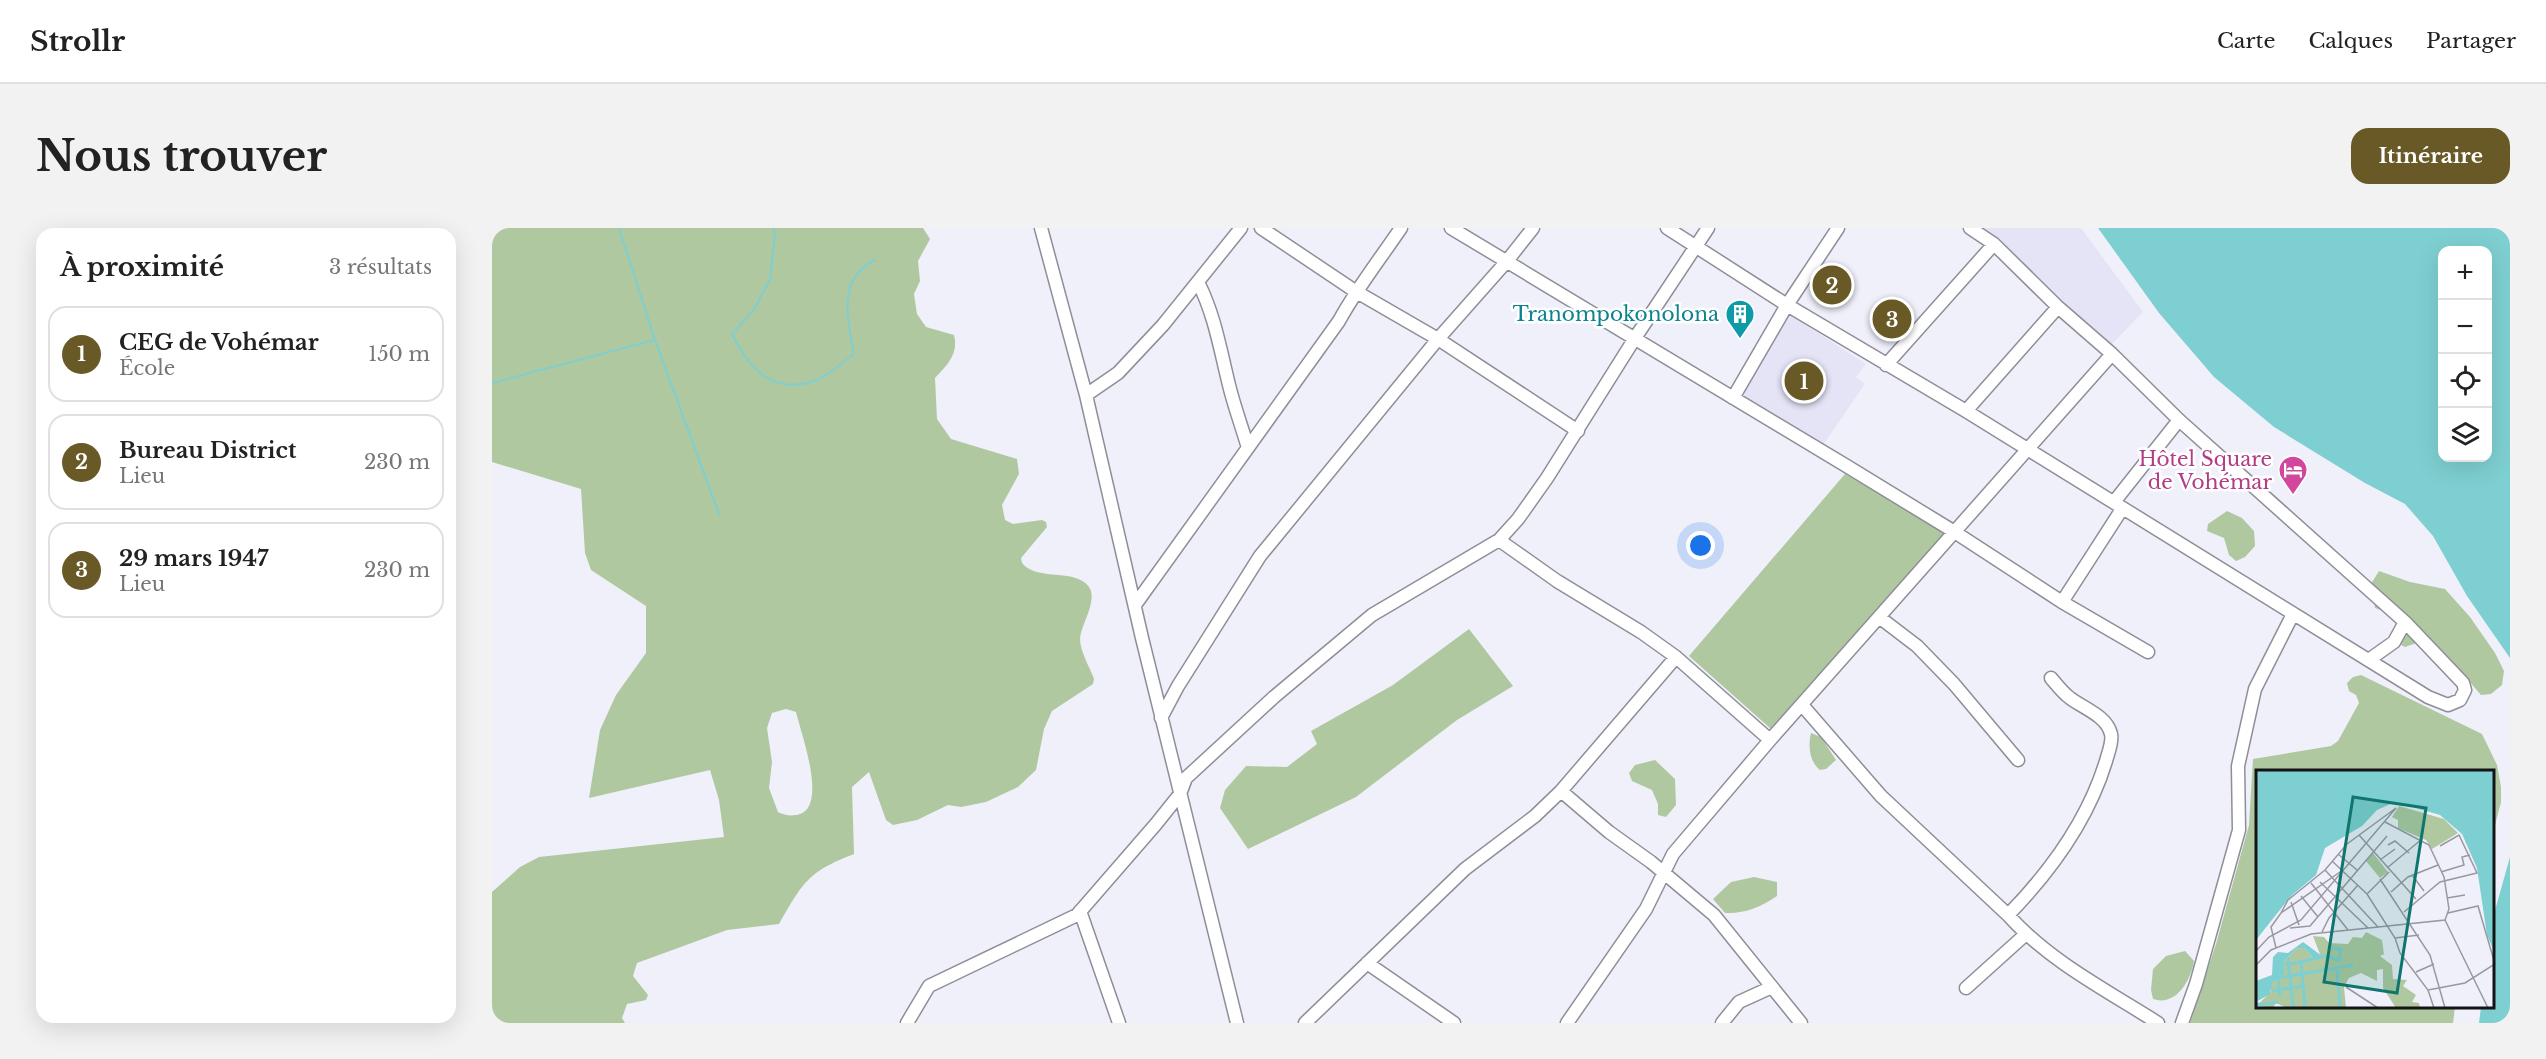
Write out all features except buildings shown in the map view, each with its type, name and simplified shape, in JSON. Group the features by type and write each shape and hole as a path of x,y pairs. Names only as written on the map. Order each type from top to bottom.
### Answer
{"street":[{"path":"1041,228 1086,396 1161,718 1237,1023"},
{"path":"1086,396 1118,373 1198,282 1241,228"},
{"path":"1261,228 1355,291 1438,339 1578,431"},
{"path":"1135,605 1339,321 1355,291 1364,282 1401,228"},
{"path":"1451,228 1953,531 2062,602 2148,652"},
{"path":"1161,718 1178,686 1260,556 1438,339 1508,261 1533,228"},
{"path":"1667,228 1697,245 1787,305 2028,448 2293,614 2370,659 2427,697 2448,705 2460,700 2465,690 2463,684 2405,622 2180,420 2112,354 2058,307 1994,243 1970,228"},
{"path":"1688,228 1697,245"},
{"path":"907,1023 928,986 1080,911 1180,794 1186,778 1274,697 1372,615 1499,540 1518,519 1578,431 1635,338 1708,228"},
{"path":"1733,398 1787,305 1838,228"},
{"path":"1886,365 1994,243"},
{"path":"1198,282 1210,306 1219,336 1229,386 1248,448"},
{"path":"1966,411 2058,307"},
{"path":"1567,1023 1646,909 1673,854 1953,531 2112,354"},
{"path":"2062,602 2118,506 2180,420"},
{"path":"1499,540 1557,581 1641,632 1676,657 1770,740"},
{"path":"2182,1023 2196,984 2239,830 2238,766 2255,689 2293,614"},
{"path":"1879,617 1917,646 1932,661 2018,760"},
{"path":"2370,659 2394,642 2405,622"},
{"path":"1305,1023 1465,869 1535,816 1561,790 1676,657"},
{"path":"2008,915 2038,884 2061,851 2095,792 2110,747 2111,734 2105,724 2092,711 2069,698 2051,678"},
{"path":"1802,705 1881,796 2008,915 2025,934 2058,960 2158,1023"},
{"path":"1561,790 1609,832 1714,915 1801,1023"},
{"path":"1080,911 1119,1023"},
{"path":"1966,988 2025,934"},
{"path":"1367,963 1454,1023"},
{"path":"1722,1023 1739,1002 1773,987"}],"shaded area":[{"path":"1976,228 2081,228 2143,312 2109,347 2004,247"},
{"path":"1790,315 1866,364 1856,377 1865,384 1823,445 1740,394"}],"green space":[{"path":"492,228 923,228 930,239 918,261 920,281 914,294 917,314 926,327 954,335 955,342 951,359 935,378 937,419 951,439 1017,459 1019,474 1002,505 1005,520 1013,524 1042,520 1046,522 1047,527 1021,558 1022,563 1035,571 1077,578 1089,587 1092,594 1090,609 1081,632 1080,644 1094,679 1093,684 1052,711 1044,729 1036,770 1018,787 986,802 961,807 948,805 917,820 893,825 886,820 869,772 852,787 854,854 838,860 808,880 779,924 727,930 637,963 633,976 648,995 646,1000 627,1004 622,1018 625,1023 492,1023 492,892 520,867 539,857 724,837 719,800 710,770 589,798 600,730 616,695 646,653 646,606 591,570 585,553 581,489 492,462","holes":["786,709 796,712 811,770 811,800 806,810 796,815 784,815 778,812 769,788 772,762 767,728 772,713"]},
{"path":"1845,474 1946,532 1771,729 1689,656"},
{"path":"2227,511 2242,518 2254,531 2255,546 2245,557 2236,561 2229,555 2224,538 2207,531 2208,524"},
{"path":"2379,571 2410,582 2445,589 2470,617 2495,653 2504,671 2502,685 2491,694 2481,695 2451,660 2428,639 2405,647 2401,645 2402,634 2411,621 2375,608 2371,584"},
{"path":"1469,629 1513,686 1457,720 1356,797 1248,849 1220,808 1225,790 1246,766 1287,767 1317,744 1311,731 1393,685"},
{"path":"2361,675 2482,734 2497,765 2501,787 2501,802 2495,825 2495,770 2256,770 2256,1008 2455,1008 2453,1023 2190,1023 2216,944 2249,825 2253,759 2331,746 2338,741 2359,703 2356,695 2349,691 2347,683 2353,677"},
{"path":"1811,733 1821,737 1836,760 1826,769 1820,770 1812,758"},
{"path":"1655,760 1675,779 1676,805 1666,817 1658,815 1658,804 1652,790 1632,781 1629,773 1635,765"},
{"path":"1754,877 1777,882 1777,896 1752,909 1732,913 1725,913 1713,899 1731,882"},
{"path":"2185,951 2194,961 2186,983 2176,995 2169,999 2153,999 2151,990 2153,969 2166,956"}],"water":[{"path":"2098,228 2510,228 2510,658 2467,596 2433,536 2405,504 2365,483 2274,427 2214,377 2159,313"},
{"path":"2510,857 2510,1023 2479,1023 2481,1008 2495,1008 2495,910"}],"waterway":[{"path":"619,228 655,340 719,514"},
{"path":"773,228 775,235 770,279 754,310 732,334 745,357 772,381 796,385 811,382 828,374 854,354 848,314 850,289 854,278 875,260"},
{"path":"492,383 654,340"}],"place":[{"name":"Bureau District","path":"1832,285"},
{"name":"29 mars 1947","path":"1892,319"},
{"name":"Tranompokonolona","path":"1740,340"},
{"name":"CEG de Vohémar","path":"1804,381"},
{"name":"Hôtel Square de Vohémar","path":"2293,496"}]}
